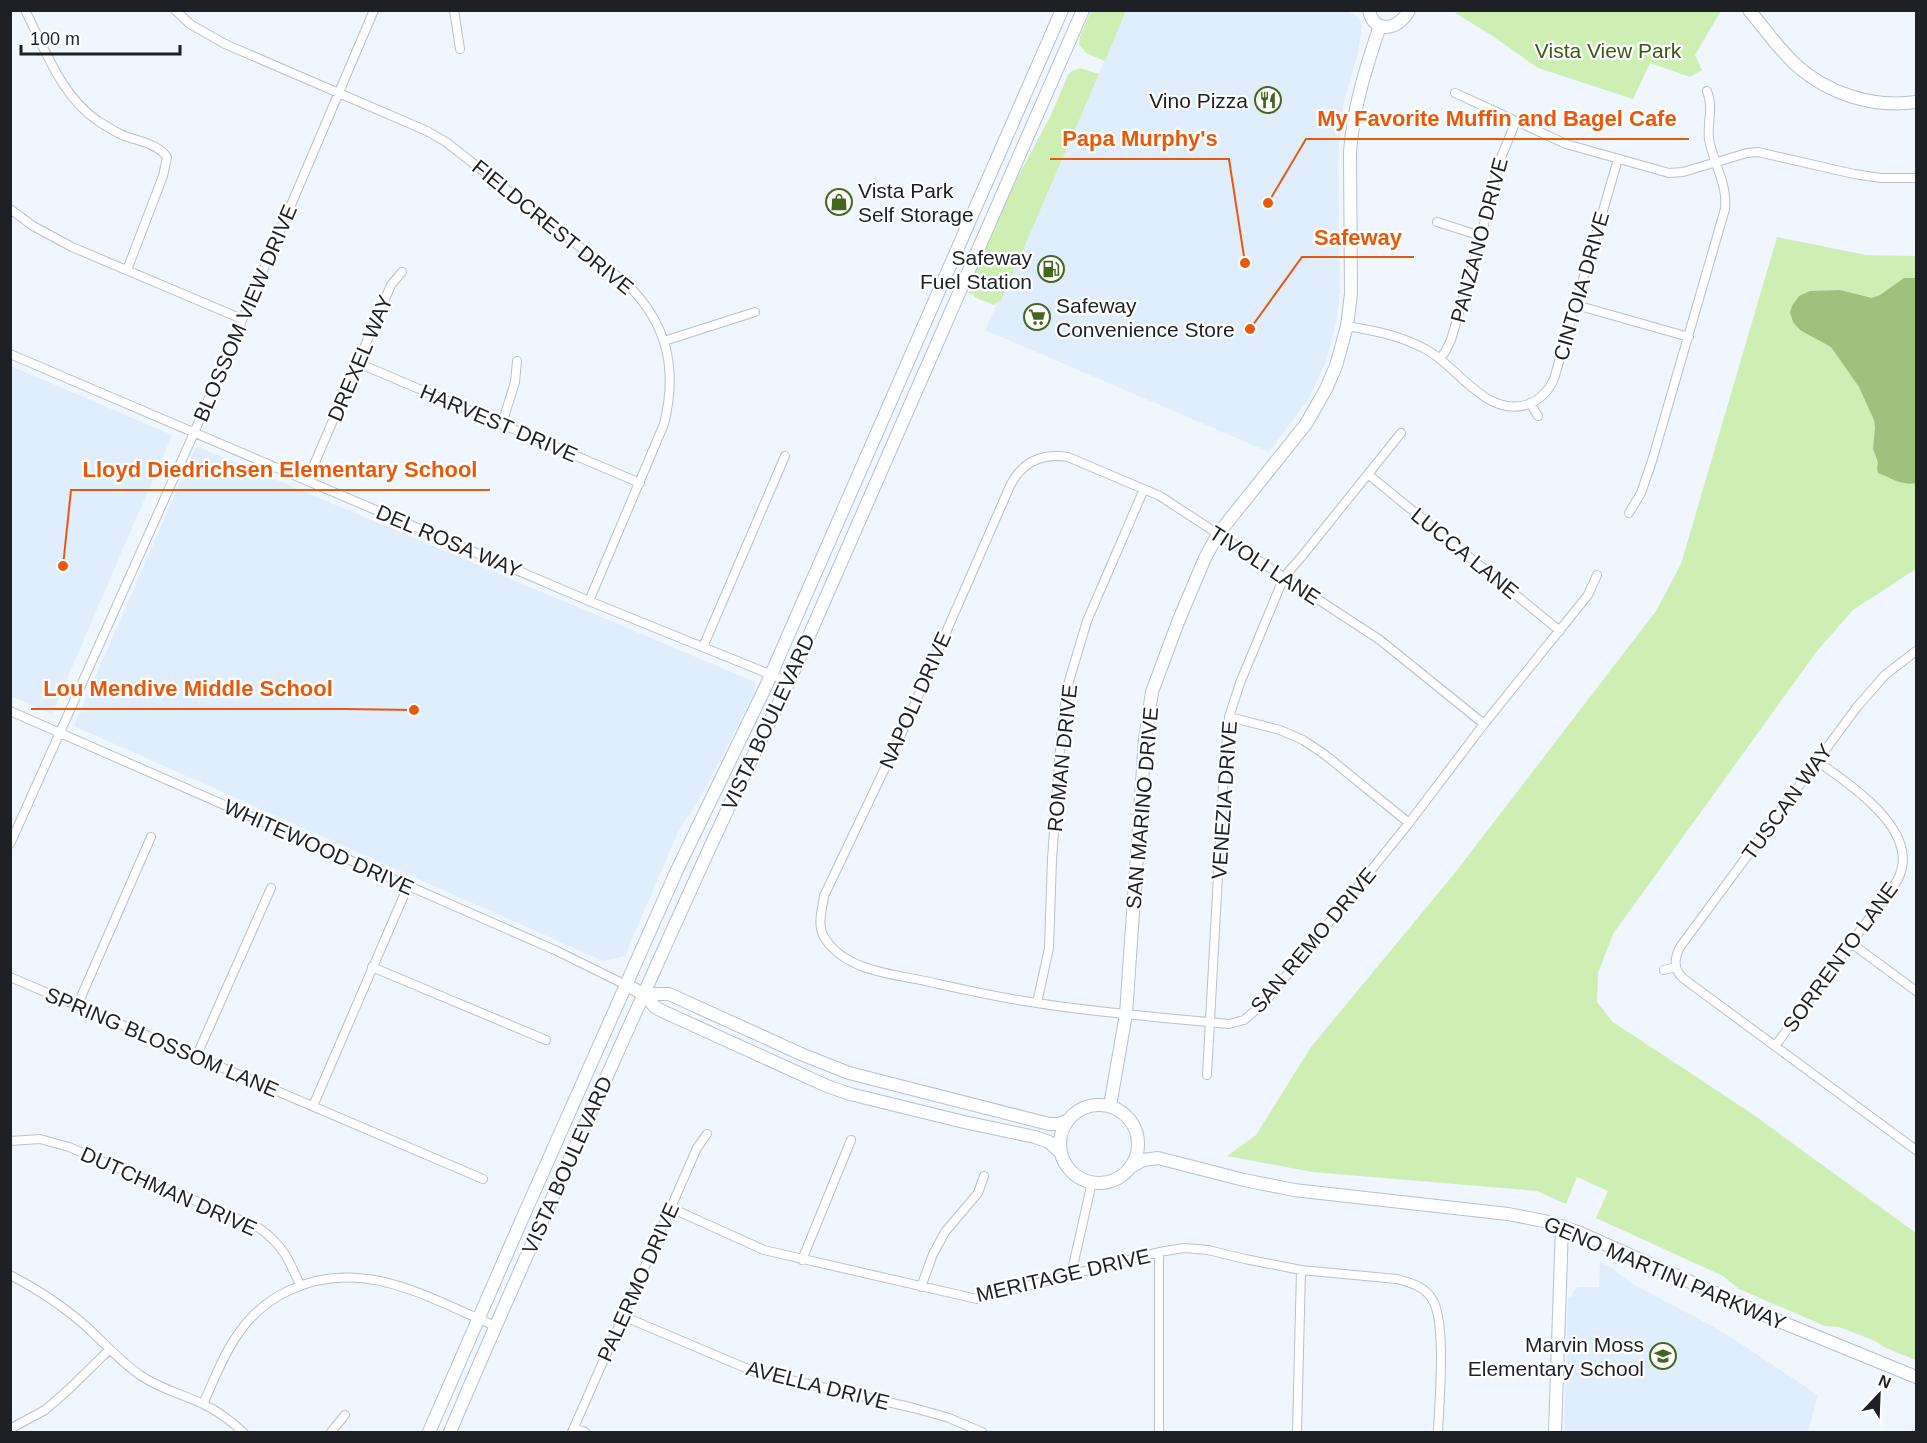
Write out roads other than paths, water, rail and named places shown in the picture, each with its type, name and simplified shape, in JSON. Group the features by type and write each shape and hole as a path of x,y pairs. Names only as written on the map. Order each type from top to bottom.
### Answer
{"street":[{"path":"25,10 61,82 83,109 112,130 151,145 163,151 167,157 163,176 127,270"},
{"name":"FIELDCREST DRIVE","path":"175,10 206,35 427,131 459,151 626,283 649,309 664,342 670,367 669,406 640,483 589,601"},
{"name":"BLOSSOM VIEW DRIVE","path":"10,844 194,433 374,10"},
{"path":"454,10 460,49"},
{"name":"VISTA BOULEVARD","path":"429,1432 626,985 702,817 771,675 1062,10"},
{"name":"VISTA BOULEVARD","path":"450,1432 495,1326 714,838 789,682 1083,10"},
{"path":"1372,16 1394,26 1404,18 1409,10"},
{"path":"1749,10 1795,64 1827,86 1853,97 1875,102 1896,104 1917,102"},
{"name":"SAN MARINO DRIVE","path":"1110,1106 1126,1014 1145,739 1152,692 1178,622 1205,558 1218,534 1313,412 1336,366 1347,326 1351,294 1350,152 1352,131 1372,16"},
{"path":"1629,513 1641,493 1652,461 1725,209 1726,195 1709,135 1711,102 1707,91"},
{"path":"1455,93 1566,144 1674,174 1758,152 1854,174 1917,178"},
{"name":"PANZANO DRIVE","path":"1440,358 1451,340 1500,160 1516,121"},
{"name":"CINTOIA DRIVE","path":"1530,403 1543,395 1554,379 1618,159"},
{"path":"10,209 55,239 242,320"},
{"path":"1437,222 1481,236"},
{"name":"DREXEL WAY","path":"307,481 391,285 402,272"},
{"path":"1576,304 1689,337"},
{"path":"664,342 755,312"},
{"path":"1347,326 1395,335 1440,358 1481,394 1510,406 1530,403 1538,416"},
{"name":"DEL ROSA WAY","path":"10,354 589,601 789,682"},
{"path":"502,424 515,382 516,361"},
{"name":"HARVEST DRIVE","path":"358,363 640,483"},
{"name":"VENEZIA DRIVE","path":"1207,1075 1229,717 1240,683 1284,577 1401,433"},
{"path":"703,647 785,456"},
{"name":"TIVOLI LANE","path":"1026,465 1044,456 1068,457 1160,496 1380,640 1484,724"},
{"name":"NAPOLI DRIVE","path":"825,939 819,922 824,896 905,726 1014,477 1026,465"},
{"name":"LUCCA LANE","path":"1369,475 1560,631"},
{"name":"ROMAN DRIVE","path":"1038,1004 1049,948 1052,859 1062,722 1069,681 1087,621 1144,489"},
{"name":"SAN REMO DRIVE","path":"825,939 843,957 864,967 993,996 1038,1004 1229,1024 1244,1020 1265,1002 1409,823 1484,724 1588,595 1597,575"},
{"name":"TUSCAN WAY","path":"1676,966 1675,959 1680,947 1817,761 1877,683 1917,651"},
{"name":"WHITEWOOD DRIVE","path":"10,711 557,951 626,985"},
{"path":"1229,717 1280,730 1303,740 1324,754 1409,823"},
{"name":"SORRENTO LANE","path":"1775,1046 1897,881 1907,860 1894,832 1877,808 1817,761"},
{"path":"77,1006 152,837"},
{"path":"313,1106 408,886"},
{"path":"196,1057 271,888"},
{"path":"1851,943 1917,991"},
{"path":"1664,970 1676,966 1684,979 1917,1150"},
{"path":"372,967 546,1040"},
{"name":"SPRING BLOSSOM LANE","path":"10,977 483,1179"},
{"path":"626,985 644,994 655,1007 662,1011 828,1086 850,1094 1049,1142 1060,1152 1070,1170 1092,1182 1105,1183 1143,1160 1158,1158"},
{"path":"644,994 662,993 681,999 801,1054 849,1073 1049,1124 1059,1124 1083,1108 1096,1104 1110,1106 1127,1115 1145,1148 1158,1158"},
{"path":"1060,1152 1062,1130 1068,1120"},
{"name":"PALERMO DRIVE","path":"573,1430 697,1148 707,1134"},
{"name":"DUTCHMAN DRIVE","path":"10,1141 40,1139 69,1147 260,1228 282,1247 300,1285"},
{"path":"1131,1167 1138,1154 1139,1139"},
{"path":"802,1260 851,1140"},
{"name":"GENO MARTINI PARKWAY","path":"1158,1158 1284,1189 1508,1214 1562,1226 1774,1319 1917,1377"},
{"path":"921,1287 933,1254 945,1232 978,1193 984,1176"},
{"path":"1071,1275 1092,1182"},
{"name":"MERITAGE DRIVE","path":"671,1208 764,1250 976,1299 1159,1252 1184,1248 1208,1250 1301,1270 1397,1279 1418,1285 1427,1293 1438,1313 1440,1342 1438,1432"},
{"path":"1555,1432 1562,1226"},
{"path":"1159,1252 1159,1432"},
{"path":"1297,1432 1301,1270"},
{"path":"10,1275 66,1310 141,1376 161,1388 203,1404 219,1413 243,1432"},
{"path":"203,1404 227,1352 238,1333 251,1318 282,1294 300,1285 321,1279 339,1277 374,1279 406,1288 495,1326"},
{"name":"AVELLA DRIVE","path":"623,1316 755,1372 914,1408 949,1418 982,1432"},
{"path":"10,1429 45,1410 110,1349"},
{"path":"331,1432 345,1415"},
{"path":"573,1430 585,1432"}],"place":[{"name":"Vino Pizza","path":"1268,100"},
{"name":"Vista Park Self Storage","path":"839,202"},
{"name":"My Favorite Muffin and Bagel Cafe","path":"1268,203"},
{"name":"Papa Murphy's","path":"1245,263"},
{"name":"Safeway Fuel Station","path":"1051,269"},
{"name":"Safeway Convenience Store","path":"1037,317"},
{"name":"Safeway","path":"1250,329"},
{"name":"Lloyd Diedrichsen Elementary School","path":"63,566"},
{"name":"Lou Mendive Middle School","path":"414,710"},
{"name":"Marvin Moss Elementary School","path":"1663,1356"}],"park label":[{"name":"Vista View Park","path":"1608,50"}]}
